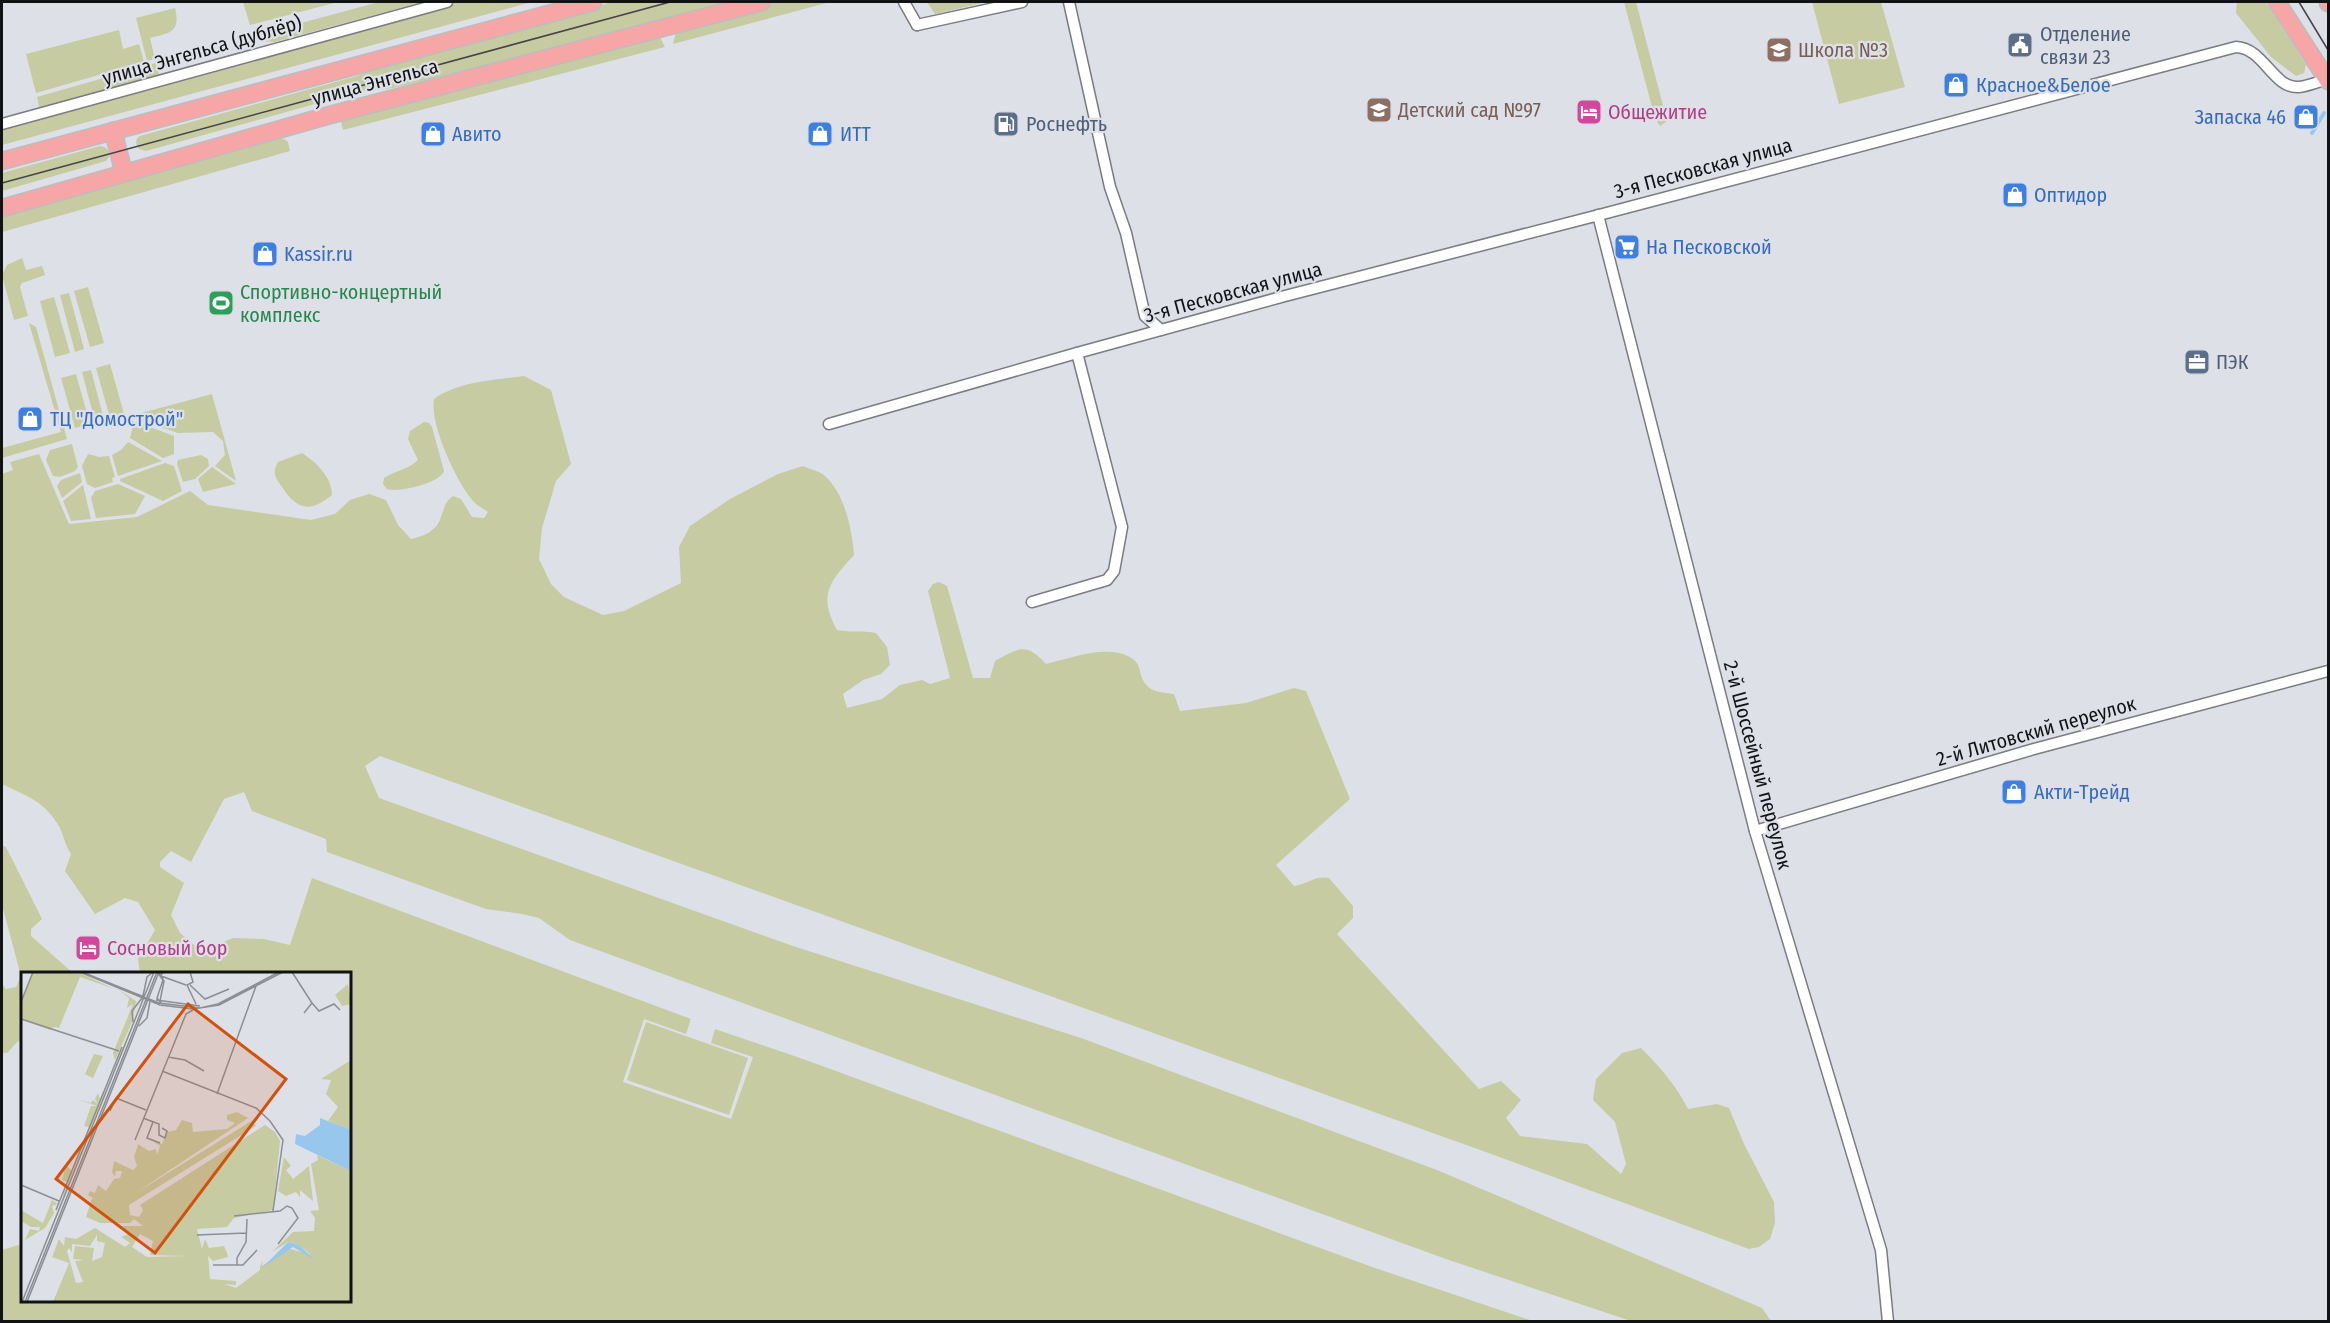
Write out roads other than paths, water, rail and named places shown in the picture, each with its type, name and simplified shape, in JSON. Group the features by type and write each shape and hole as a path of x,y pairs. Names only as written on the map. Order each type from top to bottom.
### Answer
{"main road":[{"name":"улица Энгельса","path":"2,161 593,2"},
{"name":"улица Энгельса","path":"2,208 342,112 762,2"},
{"path":"2284,4 2328,80"},
{"path":"113,131 124,173"}],"street":[{"name":"улица Энгельса (дублёр)","path":"2,124 447,2"},
{"path":"904,2 917,26"},
{"path":"911,2 917,26"},
{"path":"917,26 1022,2"},
{"path":"1069,2 1110,188 1129,244 1145,316 1161,330"},
{"name":"3-я Песковская улица","path":"829,424 1077,352 1285,296 2236,47 2249,49 2255,53 2280,80 2292,86 2299,87 2328,80"},
{"name":"2-й Шоссейный переулок","path":"1598,215 1755,831 1881,1250 1888,1322"},
{"path":"1032,602 1107,580 1114,571 1122,527 1077,352"},
{"name":"2-й Литовский переулок","path":"1755,831 2047,745 2328,671"}],"waterway":[{"path":"2312,133 2324,113"}],"tram line":[{"path":"2,183 670,2"},
{"path":"2299,2 2328,50"}],"place":[{"name":"Отделение связи 23","path":"2020,45"},
{"name":"Школа №3","path":"1779,50"},
{"name":"Красное&Белое","path":"1956,85"},
{"name":"Детский сад №97","path":"1379,110"},
{"name":"Общежитие","path":"1589,112"},
{"name":"Запаска 46","path":"2306,117"},
{"name":"Роснефть","path":"1006,124"},
{"name":"Авито","path":"433,134"},
{"name":"ИТТ","path":"820,134"},
{"name":"Оптидор","path":"2015,195"},
{"name":"На Песковской","path":"1627,247"},
{"name":"Kassir.ru","path":"265,254"},
{"name":"Спортивно-концертный комплекс","path":"221,303"},
{"name":"ПЭК","path":"2197,362"},
{"name":"ТЦ \"Домострой\"","path":"30,419"},
{"name":"Акти-Трейд","path":"2014,792"},
{"name":"Сосновый бор","path":"88,948"}]}
